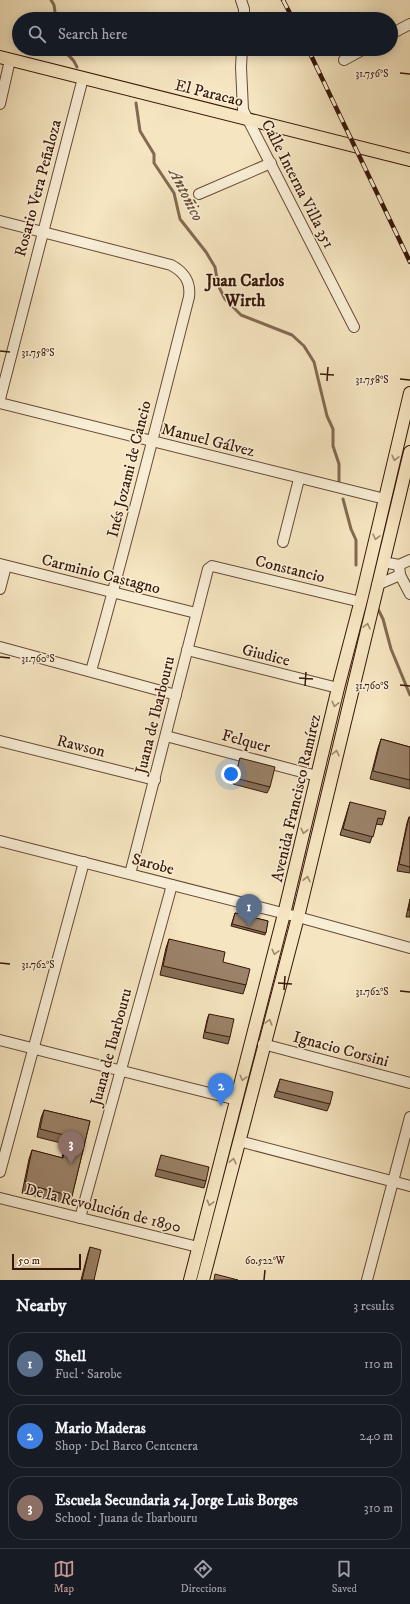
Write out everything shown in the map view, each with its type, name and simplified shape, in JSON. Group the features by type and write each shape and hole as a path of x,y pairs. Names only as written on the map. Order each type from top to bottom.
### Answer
{"main road":[{"name":"El Paracao","path":"5,58 410,160"},
{"name":"Avenida Francisco Ramírez","path":"190,1280 284,914 338,688 361,602 410,393"},
{"name":"Avenida Francisco Ramírez","path":"203,1280 263,1044 298,917 410,452"}],"street":[{"path":"241,0 244,12"},
{"path":"398,30 410,24"},
{"name":"Calle Interna Villa 351","path":"242,56 243,110 249,119 354,327"},
{"path":"344,60 351,56"},
{"path":"0,104 5,58"},
{"name":"Rosario Vera Peñaloza","path":"0,399 83,78"},
{"path":"199,194 271,164"},
{"path":"0,221 42,232"},
{"name":"Inés Jozami de Cancio","path":"42,232 170,265 184,274 190,288 189,297 113,593 91,671"},
{"name":"Manuel Gálvez","path":"0,403 299,479 385,499"},
{"path":"283,542 299,479"},
{"path":"377,585 399,570 410,560"},
{"path":"383,562 399,570 410,594"},
{"path":"0,589 3,565"},
{"name":"Carminio Castagno","path":"3,565 196,613"},
{"name":"Constancio","path":"212,566 361,602"},
{"name":"Juana de Ibarbouru","path":"130,874 196,613 208,569 212,566"},
{"path":"0,647 176,695"},
{"name":"Giudice","path":"187,650 338,688"},
{"name":"Felquer","path":"166,736 317,776"},
{"name":"Rawson","path":"0,741 155,780"},
{"name":"Sarobe","path":"0,840 298,917 410,948"},
{"path":"0,1172 84,862"},
{"name":"Juana de Ibarbouru","path":"80,1218 172,884"},
{"path":"0,1040 237,1100"},
{"name":"Ignacio Corsini","path":"263,1044 410,1083"},
{"path":"367,1280 410,1117"},
{"path":"238,1141 410,1186"},
{"name":"De la Revolución de 1890","path":"0,1198 198,1247"}],"building":[{"path":"381,739 410,747 410,780 373,771"},
{"path":"240,758 275,767 270,787 235,778"},
{"path":"350,802 386,811 384,819 378,818 373,837 343,829"},
{"path":"410,817 410,867 399,864"},
{"path":"235,913 268,921 266,933 232,924"},
{"path":"169,939 225,952 223,962 250,969 246,985 163,966"},
{"path":"209,1014 234,1019 230,1037 205,1032"},
{"path":"280,1079 333,1092 330,1104 277,1091"},
{"path":"44,1110 90,1121 72,1196 25,1184 32,1150 63,1158 68,1136 40,1129"},
{"path":"161,1155 209,1167 206,1181 157,1169"},
{"path":"90,1247 101,1250 94,1280 82,1280"},
{"path":"215,1274 238,1280 214,1280"}],"waterway":[{"name":"Antoñico","path":"51,0 54,5 55,12"},
{"name":"Antoñico","path":"70,56 77,67"},
{"name":"Antoñico","path":"136,103 140,131 154,154 154,163 174,193 180,219 206,252 215,267 218,285 225,299 241,315 292,335 304,346 314,362 327,416 333,429 333,446 339,464 339,483"},
{"name":"Antoñico","path":"343,499 351,529 356,540 356,565"},
{"name":"Antoñico","path":"377,607 383,619 391,649 410,695"}],"railway":[{"path":"283,0 289,12"},
{"path":"311,56 410,262"}],"place":[{"name":"Shell","path":"249,927"},
{"name":"Mario Maderas","path":"221,1106"},
{"name":"Escuela Secundaria 54 Jorge Luis Borges","path":"71,1164"}],"district":[{"name":"Juan Carlos Wirth","path":"245,291"}]}
